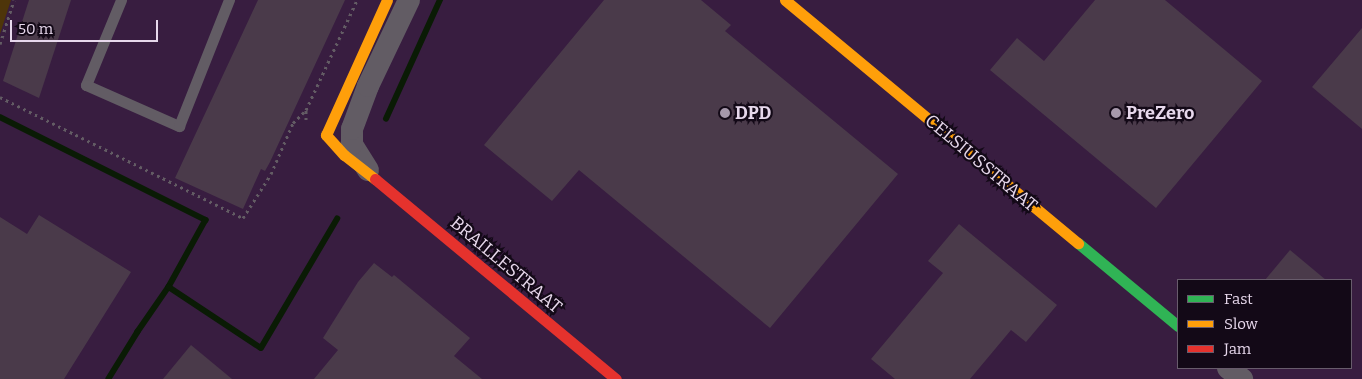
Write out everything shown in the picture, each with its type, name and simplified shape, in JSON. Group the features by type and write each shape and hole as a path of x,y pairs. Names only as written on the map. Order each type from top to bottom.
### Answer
{"street":[{"name":"BRAILLESTRAAT","path":"387,0 331,120 326,135 344,155 374,177 616,379"},
{"path":"374,177 352,144 352,128 368,86 409,0"},
{"name":"CELSIUSSTRAAT","path":"785,0 1177,325"},
{"path":"1229,369 1242,379"}],"lane":[{"path":"121,0 86,85 179,126 229,0"}],"path":[{"path":"0,44 14,0"},
{"path":"0,97 243,218 271,174 293,123 306,110 357,0"}],"shaded area":[{"path":"0,0 1362,0 1362,379 0,379"},
{"path":"0,0 11,0 0,34"}],"building":[{"path":"29,0 71,0 39,98 3,81"},
{"path":"258,0 345,0 270,162 265,171 261,169 243,209 175,178"},
{"path":"604,0 701,0 731,25 725,31 898,174 770,328 579,170 552,201 484,145"},
{"path":"1095,0 1165,0 1262,81 1156,208 990,70 1017,38 1044,61"},
{"path":"1362,28 1362,129 1312,87"},
{"path":"39,215 131,272 64,379 0,379 0,217 27,234"},
{"path":"959,224 1057,305 1026,342 1011,330 970,379 895,379 871,359 943,273 928,261"},
{"path":"1290,250 1325,279 1266,279"},
{"path":"374,263 392,277 394,275 470,338 454,356 482,379 314,379 338,350 323,338 358,282"},
{"path":"191,345 232,379 163,379"}],"waterway":[{"path":"386,119 440,0"},
{"path":"0,117 206,220 169,287 109,379"},
{"path":"169,287 261,348 337,219"}],"traffic: fast":[{"path":"1078,243 1177,325"}],"traffic: slow":[{"path":"375,179 344,155 326,135 387,0"},
{"path":"785,0 1078,243"}],"traffic: jam":[{"path":"375,179 616,379"}],"place":[{"name":"DPD","path":"725,113"},
{"name":"PreZero","path":"1116,113"}]}
